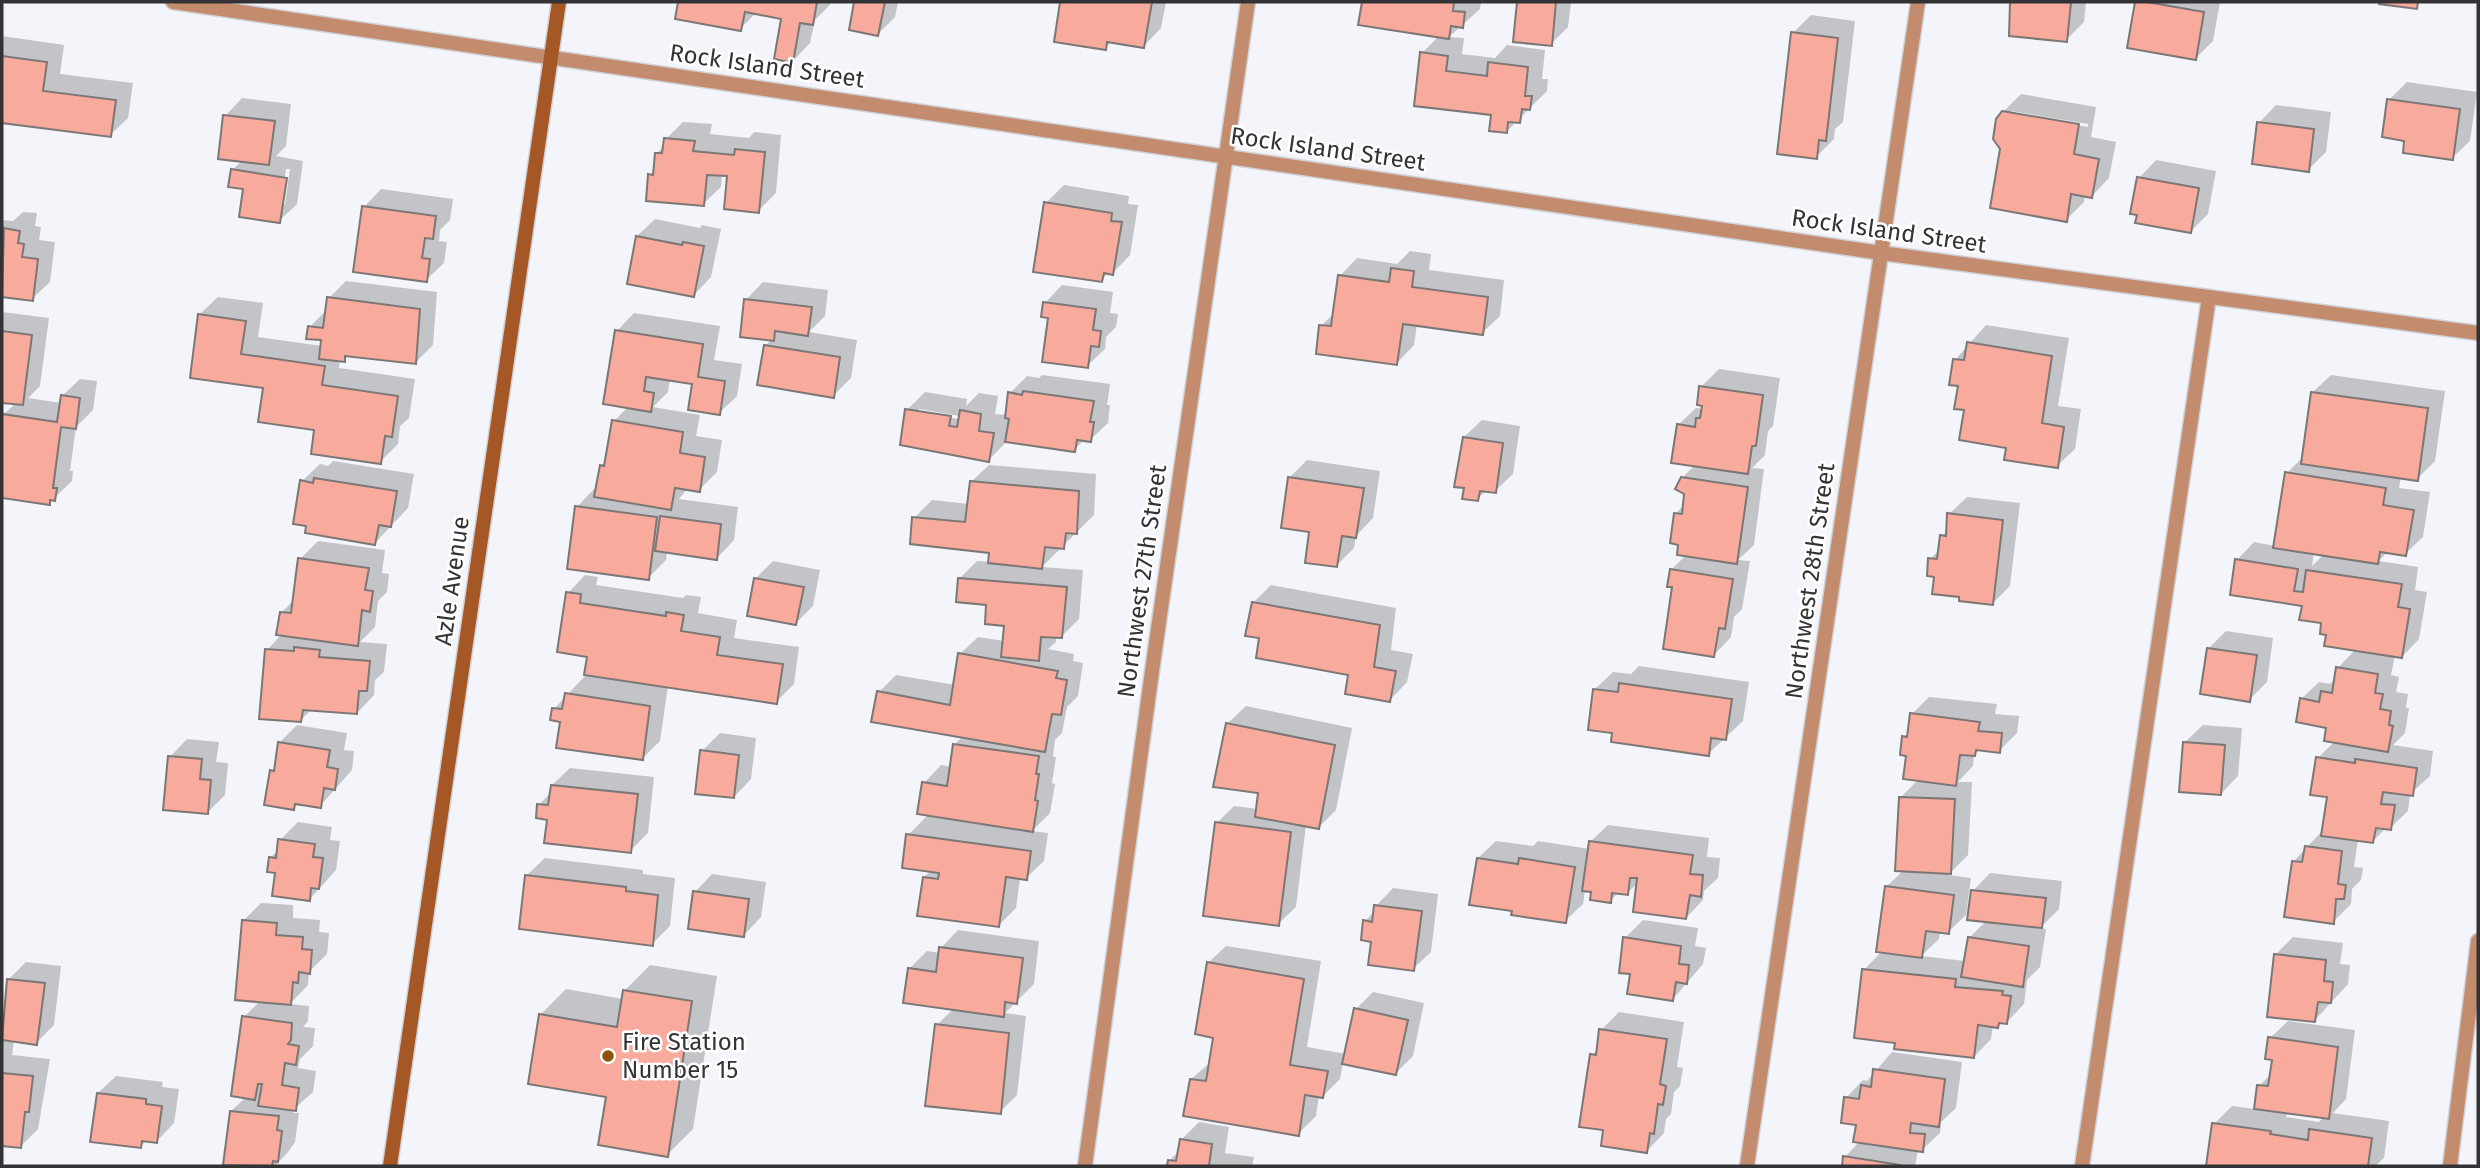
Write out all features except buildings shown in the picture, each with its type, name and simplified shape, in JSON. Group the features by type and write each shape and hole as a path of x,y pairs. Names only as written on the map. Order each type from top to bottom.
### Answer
{"main road":[{"name":"Azle Avenue","path":"390,1166 559,2"}],"street":[{"name":"Rock Island Street","path":"173,2 1881,253 2478,333"},
{"name":"Northwest 27th Street","path":"1085,1166 1224,157 1248,2"},
{"name":"Northwest 28th Street","path":"1747,1166 1918,2"},
{"path":"2082,1166 2208,297"},
{"path":"2450,1166 2478,941"}],"place":[{"name":"Fire Station Number 15","path":"608,1056"}]}
